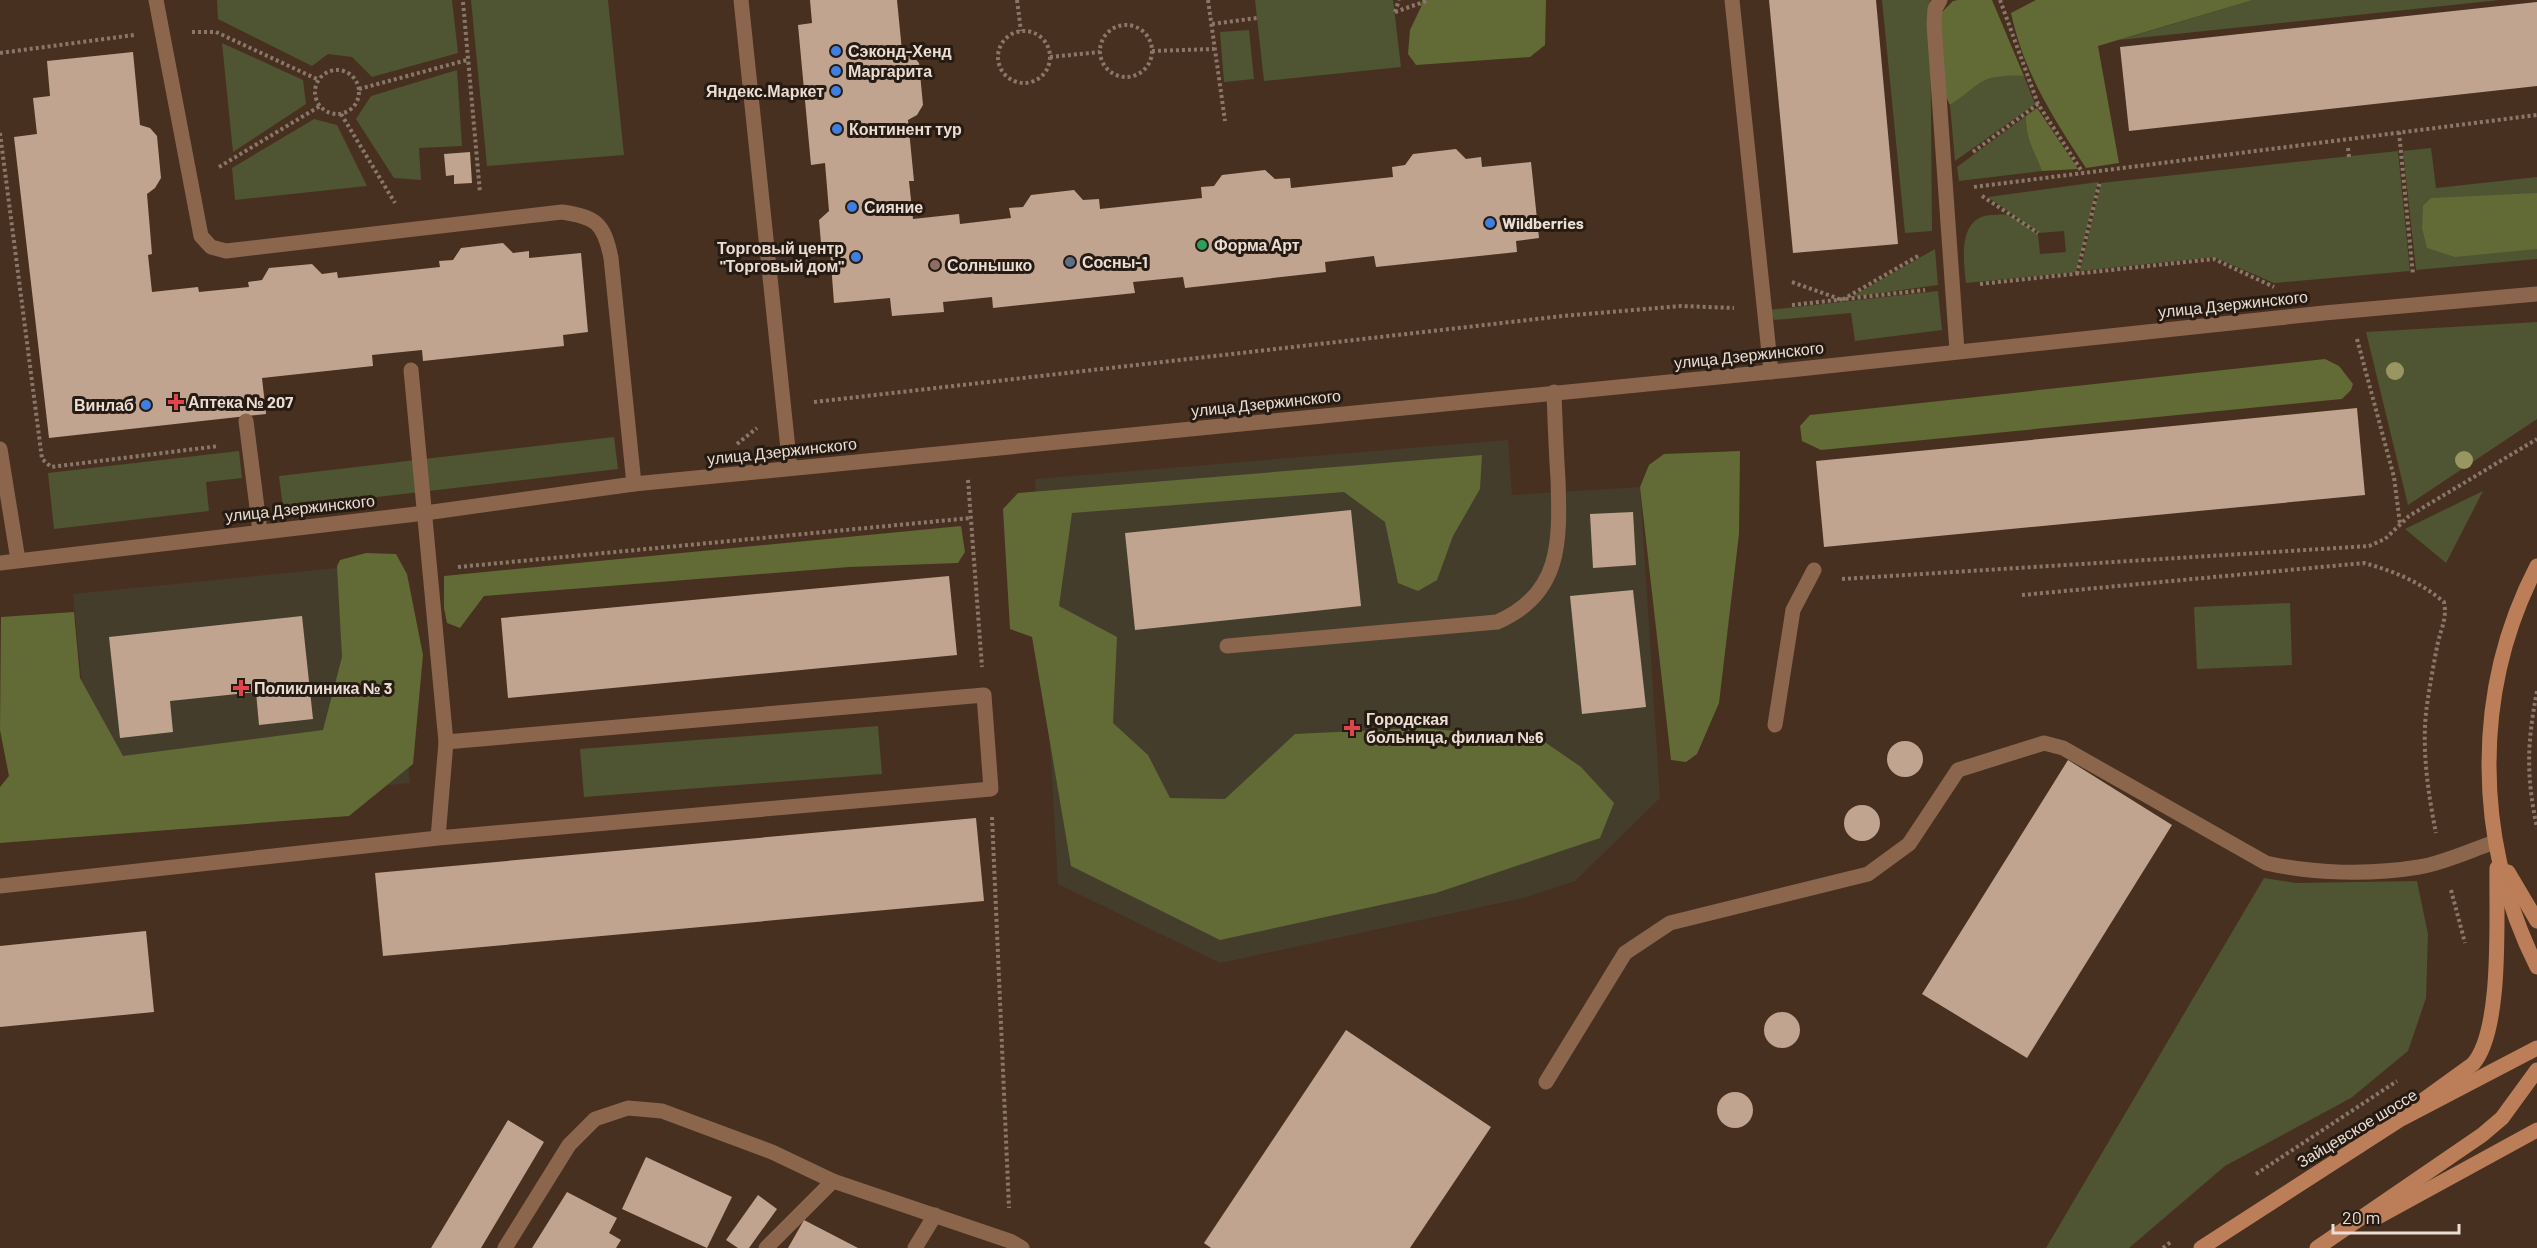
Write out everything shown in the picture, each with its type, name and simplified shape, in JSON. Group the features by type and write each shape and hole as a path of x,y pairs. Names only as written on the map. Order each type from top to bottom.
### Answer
{"street":[{"path":"156,0 201,236 212,247 226,250 562,212 585,216 597,223 607,236 634,484"},
{"path":"741,0 790,468"},
{"path":"1732,0 1771,372"},
{"path":"1940,0 1935,9 1934,24 1957,351"},
{"name":"улица Дзержинского","path":"0,563 425,513 634,484 1771,372 2324,313 2537,294"},
{"path":"411,370 446,742 438,838"},
{"path":"1227,646 1497,622 1514,614 1531,601 1542,589 1553,564 1560,528 1554,392"},
{"path":"246,421 260,531"},
{"path":"0,450 18,561"},
{"path":"2401,1119 2473,1064 2480,1056 2487,1040 2494,980 2496,848 2488,762 2493,706 2516,611 2537,566"},
{"path":"1775,725 1793,610 1814,570"},
{"path":"0,886 438,838 991,789 984,695 446,742"},
{"path":"1546,1082 1625,953 1671,922 1868,874 1909,844 1958,770 2044,742 2063,748 2266,863 2292,869 2346,871 2421,867 2496,848"},
{"path":"2496,848 2537,921"},
{"path":"2496,848 2513,909 2537,967"},
{"name":"Зайцевское шоссе","path":"2201,1248 2401,1119 2537,1048"},
{"path":"2318,1248 2482,1136 2502,1118 2537,1070"},
{"path":"505,1248 568,1145 595,1119 628,1108 663,1111 772,1152 833,1181 1016,1244"},
{"path":"2318,1248 2537,1130"},
{"path":"766,1248 833,1181"},
{"path":"915,1248 934,1215"}],"path":[{"path":"1017,0 1021,31"},
{"path":"1208,0 1225,122"},
{"path":"1399,0 1395,12 1429,0"},
{"path":"2000,0 2038,104 2083,173"},
{"path":"462,2 482,221"},
{"path":"1212,24 1257,18"},
{"path":"1125,24 1144,31 1152,51 1144,70 1129,77 1120,77 1106,68 1100,52 1104,35 1110,29 1125,24"},
{"path":"0,53 162,31 216,32 319,80"},
{"path":"1021,31 1038,34 1044,40 1050,57 1044,73 1038,79 1022,82 1007,77 998,62 998,54 1005,39 1021,31"},
{"path":"1152,51 1214,49"},
{"path":"1050,57 1100,52"},
{"path":"359,89 466,60"},
{"path":"344,71 355,79 359,89 353,107 340,114 333,114 320,106 315,93 319,80 331,72 344,71"},
{"path":"1945,172 2038,104"},
{"path":"192,183 320,106"},
{"path":"340,114 411,229"},
{"path":"1947,191 2537,115"},
{"path":"2399,132 2413,275"},
{"path":"0,133 42,459 51,467 249,443"},
{"path":"2348,148 2349,157"},
{"path":"2077,274 2100,180"},
{"path":"1982,196 2038,233"},
{"path":"1842,300 1949,238"},
{"path":"733,447 784,406 1563,316 1681,306 1764,309 2214,259 2272,287 2283,286"},
{"path":"1760,270 1842,300"},
{"path":"2402,276 2424,274"},
{"path":"2357,338 2394,477 2400,524"},
{"path":"1837,579 2369,546 2385,539 2409,516 2537,439"},
{"path":"966,452 984,695"},
{"path":"430,570 971,518"},
{"path":"2022,595 2364,563 2394,571 2433,593 2444,602 2447,616 2439,640 2427,708 2426,750 2431,808 2442,860 2465,945"},
{"path":"2537,691 2529,732 2528,786 2537,828"},
{"path":"991,789 1016,1244"},
{"path":"2247,1181 2400,1079"},
{"path":"2163,1248 2174,1239"}],"shaded area":[{"name":"Городская больница, филиал №6","path":"1508,440 1512,495 1640,487 1660,798 1575,881 1523,898 1220,963 1058,884 1035,479"},
{"name":"Поликлиника № 3","path":"387,563 410,783 95,814 73,594"}],"green space":[{"path":"217,0 452,0 458,53 372,77 352,57 328,54 312,66 218,19"},
{"path":"471,0 608,0 624,155 487,166"},
{"path":"1255,0 1393,0 1401,67 1264,81"},
{"path":"1422,0 1546,0 1545,45 1530,57 1416,65 1408,54 1410,30"},
{"path":"1882,0 1930,0 1932,231 1905,233"},
{"path":"1992,0 2024,76 1990,78 1976,85 1950,105 1945,95 1940,14 1953,1"},
{"path":"2036,0 2253,0 2098,46 2119,163 2086,168 2041,94 2017,35 2011,13"},
{"path":"2253,0 2500,0 2119,40"},
{"path":"1249,30 1254,79 1224,82 1220,32"},
{"path":"222,43 303,80 306,104 233,152"},
{"path":"457,70 462,146 419,148 421,180 394,178 356,119 371,96"},
{"path":"1998,75 2024,76 2035,104 1955,161 1950,105 1980,81"},
{"path":"2037,108 2078,169 2042,171 2026,124 2026,116"},
{"path":"2026,116 2029,138 2042,171 1959,181 1957,167"},
{"path":"314,119 337,125 367,186 235,200 232,168"},
{"path":"2431,148 2436,188 2537,177 2537,259 2416,270 2403,151"},
{"path":"2398,151 2410,271 2274,283 2214,257 2080,271 2101,183"},
{"path":"2098,182 2076,272 1966,283 1965,240 1968,230 1981,217 2010,216 2038,234 2040,254 2066,252 2064,231 2039,233 1988,197"},
{"path":"2537,193 2537,249 2455,257 2427,248 2422,228 2423,206 2431,198"},
{"path":"1935,249 1938,285 1851,297"},
{"path":"1938,291 1942,330 1855,341 1851,313 1774,320 1768,310"},
{"path":"2537,322 2537,419 2408,505 2366,332"},
{"path":"2325,359 2339,366 2353,384 2351,390 2342,399 1821,450 1802,441 1800,426 1810,415"},
{"path":"614,437 618,469 283,508 279,476"},
{"path":"239,451 242,478 206,482 209,511 54,529 48,473"},
{"path":"1740,451 1739,534 1719,703 1697,754 1686,762 1671,760 1640,487 1649,465 1664,454"},
{"path":"1482,455 1480,489 1453,536 1437,580 1418,591 1398,583 1385,522 1344,492 1072,513 1059,606 1117,637 1113,723 1148,755 1170,798 1225,799 1295,734 1419,728 1539,738 1581,767 1614,803 1600,838 1436,893 1220,940 1071,866 1032,637 1010,629 1003,509 1018,493"},
{"path":"2483,491 2446,563 2405,529"},
{"path":"961,526 965,552 958,563 849,567 484,596 460,628 447,623 444,608 444,576"},
{"path":"366,553 396,554 407,574 423,655 413,764 349,816 0,843 0,787 9,776 0,730 1,617 74,612 80,678 123,756 323,730 342,657 337,566 340,560"},
{"path":"2290,603 2292,665 2197,669 2194,607"},
{"path":"878,726 882,774 584,797 580,749"},
{"path":"2264,878 2296,883 2417,881 2428,934 2426,998 2408,1051 2351,1098 2225,1166 2129,1248 2046,1248"}],"building":[{"path":"810,0 897,0 902,51 912,55 919,63 923,105 917,115 908,120 914,181 909,181 913,219 959,214 960,224 1011,218 1009,208 1023,207 1031,195 1074,190 1083,200 1099,199 1100,209 1202,198 1201,187 1214,186 1222,175 1265,170 1275,179 1290,178 1291,188 1393,177 1392,167 1405,165 1413,154 1456,149 1466,159 1481,157 1482,167 1531,162 1539,238 1516,241 1517,252 1376,267 1374,256 1325,262 1326,272 1185,288 1183,277 1133,282 1135,293 993,308 992,297 943,302 944,312 892,316 890,298 834,303 830,250 821,243 819,220 829,211 825,163 811,165 798,25 812,23"},
{"path":"1769,0 1876,0 1898,244 1793,253"},
{"path":"2537,2 2537,86 2129,131 2120,47"},
{"path":"133,52 140,125 150,128 157,136 161,178 155,188 147,194 152,254 148,255 152,292 198,287 199,292 249,287 248,282 262,280 269,268 312,264 322,274 337,272 338,278 440,267 439,261 453,260 461,248 503,243 513,253 529,251 529,258 581,253 588,332 563,335 564,346 423,361 422,350 372,355 373,366 262,378 266,414 49,438 14,137 37,134 33,98 50,96 47,61"},
{"path":"470,152 472,183 454,184 454,175 446,176 444,154"},
{"path":"2357,408 2365,495 1824,547 1816,461"},
{"path":"1351,510 1361,606 1135,630 1125,533"},
{"path":"1633,512 1636,565 1593,568 1590,514"},
{"path":"949,576 957,655 508,698 501,618"},
{"path":"1633,590 1646,707 1582,714 1570,596"},
{"path":"302,616 313,719 259,725 256,692 170,701 173,732 120,738 109,637"},
{"path":"1905,741 1918,746 1923,759 1918,772 1905,777 1892,772 1887,759 1892,746"},
{"path":"2068,760 2172,825 2027,1058 1922,994"},
{"path":"1862,805 1875,810 1880,823 1875,836 1862,841 1849,836 1844,823 1849,810"},
{"path":"976,818 984,901 383,956 375,873"},
{"path":"146,931 154,1012 0,1027 0,946"},
{"path":"1782,1012 1795,1017 1800,1030 1795,1043 1782,1048 1769,1043 1764,1030 1769,1017"},
{"path":"1346,1030 1491,1127 1410,1248 1211,1248 1204,1243"},
{"path":"1735,1092 1748,1097 1753,1110 1748,1123 1735,1128 1722,1123 1717,1110 1722,1097"},
{"path":"508,1120 544,1142 481,1248 431,1248"},
{"path":"646,1157 732,1197 707,1248 622,1209"},
{"path":"567,1192 617,1218 609,1233 621,1240 616,1248 532,1248"},
{"path":"758,1195 777,1209 749,1248 738,1248 726,1240"},
{"path":"804,1220 858,1248 788,1248"}],"place":[{"name":"Сэконд-Хенд","path":"836,51"},
{"name":"Маргарита","path":"836,71"},
{"name":"Яндекс.Маркет","path":"836,91"},
{"name":"Континент тур","path":"837,129"},
{"name":"Сияние","path":"852,207"},
{"name":"Wildberries","path":"1490,223"},
{"name":"Форма Арт","path":"1202,245"},
{"name":"Торговый центр \"Торговый дом\"","path":"856,257"},
{"name":"Сосны-1","path":"1070,262"},
{"name":"Солнышко","path":"935,265"},
{"name":"Аптека № 207","path":"176,402"},
{"name":"Винлаб","path":"146,405"},
{"name":"Поликлиника № 3","path":"241,688"},
{"name":"Городская больница, филиал №6","path":"1352,728"}]}
